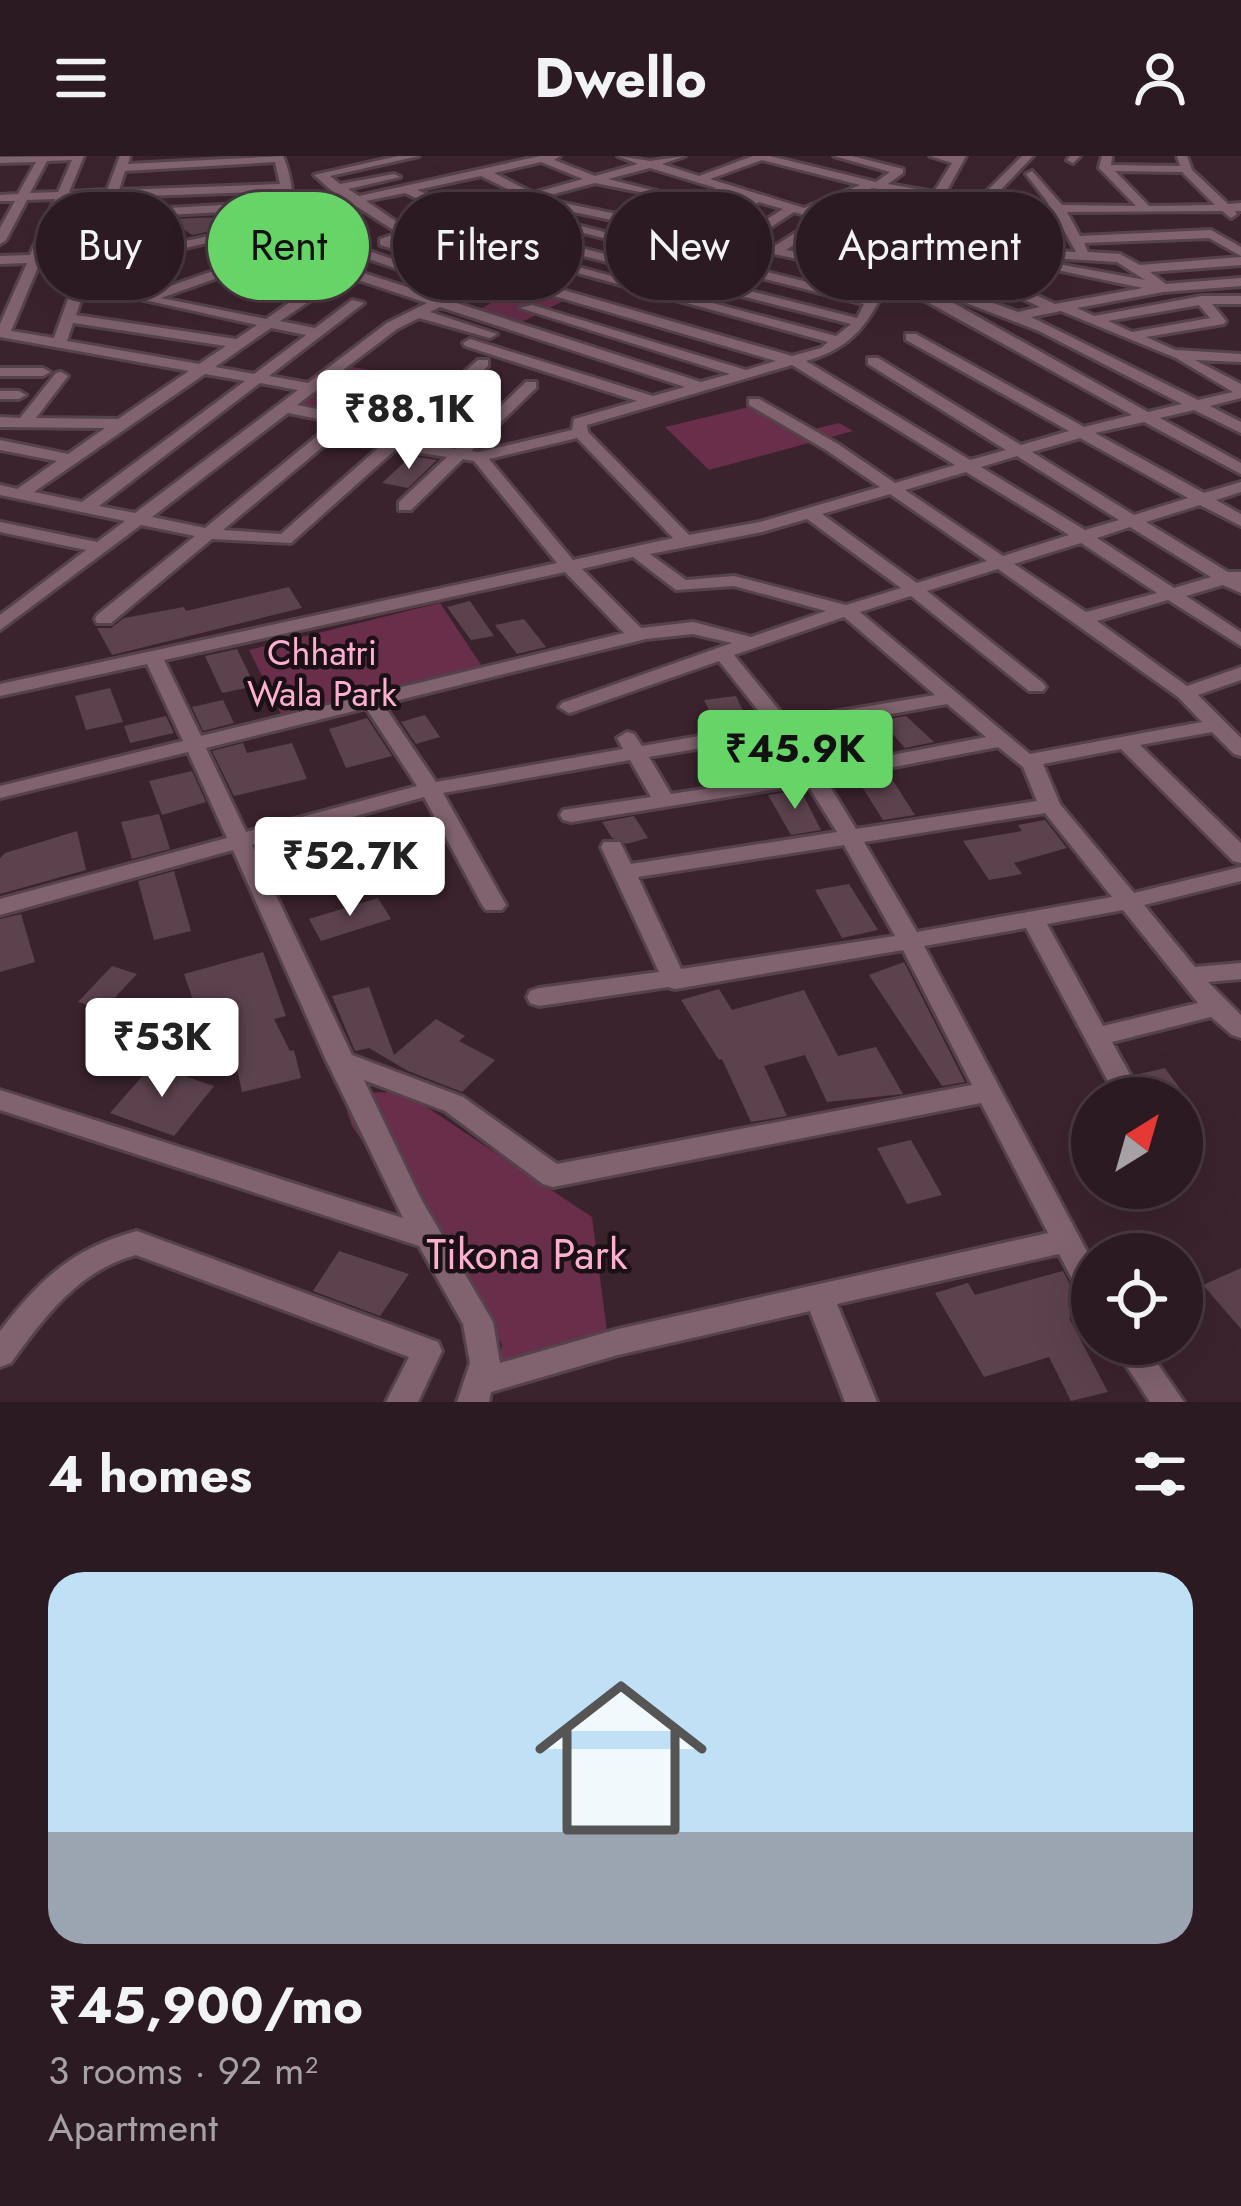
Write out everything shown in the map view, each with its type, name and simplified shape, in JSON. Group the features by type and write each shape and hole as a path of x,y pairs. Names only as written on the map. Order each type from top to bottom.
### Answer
{"street":[{"path":"0,160 79,156 67,192"},
{"path":"342,192 320,175 414,156"},
{"path":"317,188 487,156"},
{"path":"623,156 749,192"},
{"path":"549,192 680,156"},
{"path":"702,178 760,156 901,192"},
{"path":"838,156 899,171 854,192"},
{"path":"935,156 960,158 942,192"},
{"path":"993,192 1028,156"},
{"path":"0,240 43,157"},
{"path":"74,192 119,175 278,157 284,192"},
{"path":"369,197 549,157 592,179 647,192"},
{"path":"1106,162 1184,163 1241,221"},
{"path":"1106,162 1144,209 1169,225"},
{"path":"483,172 518,192"},
{"path":"796,179 818,172"},
{"path":"1032,174 1046,192"},
{"path":"119,175 233,176"},
{"path":"119,175 260,192"},
{"path":"718,192 729,186"},
{"path":"760,192 774,186"},
{"path":"406,188 413,192"},
{"path":"297,192 301,191"},
{"path":"0,198 36,196"},
{"path":"1063,209 1241,207"},
{"path":"1182,209 1241,256"},
{"path":"1063,215 1092,274"},
{"path":"582,230 872,302 861,322 839,341 799,363 586,418 576,427 685,541"},
{"path":"1063,249 1108,240 1211,234"},
{"path":"774,252 796,240"},
{"path":"1108,240 1162,288"},
{"path":"1063,246 1124,259"},
{"path":"774,252 796,257"},
{"path":"1138,269 1241,256"},
{"path":"0,260 36,258"},
{"path":"36,262 2,333 311,388"},
{"path":"1063,267 1162,288"},
{"path":"369,279 441,301 499,327"},
{"path":"772,293 791,281"},
{"path":"1021,315 1162,288 1241,282"},
{"path":"772,297 861,322"},
{"path":"60,341 74,300"},
{"path":"152,300 316,333"},
{"path":"20,494 303,300"},
{"path":"554,300 527,308 470,343 652,400"},
{"path":"582,300 799,363 1084,536 1241,640"},
{"path":"687,300 839,341"},
{"path":"710,335 762,300"},
{"path":"934,300 1241,469"},
{"path":"976,300 1021,315 1241,428"},
{"path":"1039,300 1173,354 1238,396"},
{"path":"1092,320 1202,300 1241,300"},
{"path":"1202,300 1223,327"},
{"path":"0,624 392,326 441,301"},
{"path":"85,508 357,303"},
{"path":"527,308 749,375"},
{"path":"418,313 499,327 701,388"},
{"path":"68,318 240,344"},
{"path":"1129,336 1241,321"},
{"path":"911,337 1241,520"},
{"path":"1173,354 1241,358"},
{"path":"873,362 1236,581"},
{"path":"0,490 211,534 270,542 285,539 483,363"},
{"path":"0,372 43,372"},
{"path":"24,423 61,376"},
{"path":"405,506 531,385"},
{"path":"0,395 20,395"},
{"path":"0,690 155,660 809,513 1086,431 1238,396"},
{"path":"754,402 832,447 1083,619 1185,693 1227,730 1241,750"},
{"path":"287,408 479,457 580,433"},
{"path":"104,619 346,420"},
{"path":"0,422 122,424"},
{"path":"0,445 71,459"},
{"path":"479,457 568,565 639,635"},
{"path":"569,707 848,610 1241,487"},
{"path":"809,513 1036,687"},
{"path":"0,527 101,548"},
{"path":"637,552 682,586 734,581 848,610 999,741 1032,763 1050,806 1187,976 1241,1029"},
{"path":"1083,619 1236,581"},
{"path":"0,792 639,635 694,628 753,643"},
{"path":"724,655 783,728 852,839 909,938 1071,1254"},
{"path":"155,660 425,1237 478,1322 484,1342 477,1392 618,1342 1063,1241"},
{"path":"1185,693 1241,673"},
{"path":"0,907 430,789 631,746 714,742 950,698"},
{"path":"371,700 430,789 494,905"},
{"path":"1032,763 1227,730"},
{"path":"572,815 743,790 999,741"},
{"path":"714,742 743,790"},
{"path":"1127,744 1241,856"},
{"path":"631,746 665,802"},
{"path":"626,872 1050,806"},
{"path":"612,848 675,981"},
{"path":"538,997 675,981 1130,901 1241,874"},
{"path":"1032,918 1119,1077"},
{"path":"1187,976 1241,970"},
{"path":"1100,1036 1215,1007"},
{"path":"339,1060 454,1104 553,1176 989,1093"},
{"path":"0,1100 425,1237"},
{"path":"0,1354 45,1294 107,1248 136,1243 428,1351 402,1402"},
{"path":"819,1295 861,1402"},
{"path":"1142,1365 1168,1402"}],"green space":[{"path":"497,300 565,300 514,326 474,312"},
{"path":"348,366 448,385 393,433 284,414"},
{"path":"757,405 802,432 839,423 853,431 709,470 665,427"},
{"name":"Chhatri Wala Park","path":"440,603 487,674 286,724 249,650"},
{"name":"Tikona Park","path":"404,1092 592,1217 608,1339 494,1389 502,1344 352,1126 344,1102 348,1093"}],"building":[{"path":"184,218 208,218 208,232 192,235 184,229"},
{"path":"411,456 437,460 408,488 382,483"},
{"path":"289,587 302,608 112,655 97,628 111,628 124,618 184,607 186,611"},
{"path":"470,601 494,636 471,640 447,607"},
{"path":"524,619 546,647 517,654 495,625"},
{"path":"237,649 255,686 222,693 205,656"},
{"path":"110,688 123,722 86,730 75,696"},
{"path":"736,696 749,723 718,728 704,700"},
{"path":"223,700 234,723 203,731 192,707"},
{"path":"425,715 440,737 416,744 401,722"},
{"path":"166,716 174,733 130,743 124,726"},
{"path":"906,716 934,742 905,748 880,720"},
{"path":"367,718 392,756 346,768 329,729"},
{"path":"243,743 247,753 292,743 307,779 234,796 212,751"},
{"path":"766,743 783,771 754,777 736,746"},
{"path":"192,771 206,802 162,815 149,781"},
{"path":"888,773 915,815 883,820 857,779"},
{"path":"802,793 821,830 791,835 768,795"},
{"path":"159,814 170,849 132,859 121,822"},
{"path":"634,816 648,838 626,844 612,838 602,822"},
{"path":"1045,820 1067,848 1014,863 1022,874 989,880 963,841 1022,831 1018,825"},
{"path":"77,831 86,870 0,894 0,858 5,853"},
{"path":"174,871 191,931 154,940 138,881"},
{"path":"849,884 878,930 842,938 815,890"},
{"path":"378,898 391,919 321,941 309,919"},
{"path":"21,914 35,962 0,972 0,919"},
{"path":"263,952 286,1016 274,1019 290,1051 294,1050 301,1078 242,1092 235,1060 221,1077 207,1045 223,1040 207,1002 195,1006 184,974"},
{"path":"904,962 965,1082 942,1086 869,975"},
{"path":"112,966 137,974 103,1010 78,1002"},
{"path":"369,987 394,1055 436,1019 465,1036 459,1041 495,1060 462,1092 408,1071 369,1048 355,1051 332,996"},
{"path":"719,989 732,1010 804,990 838,1056 876,1047 903,1094 827,1102 805,1055 764,1066 787,1116 751,1122 722,1059 681,1000"},
{"path":"152,1065 214,1086 174,1136 110,1113"},
{"path":"1165,1068 1172,1077 1134,1077"},
{"path":"911,1140 942,1195 907,1204 877,1148"},
{"path":"339,1251 409,1274 380,1316 313,1291"},
{"path":"1241,1268 1241,1329 1203,1285"},
{"path":"1063,1271 1071,1286 1071,1365 1094,1365 1108,1392 1071,1401 1049,1357 984,1377 935,1293 968,1283 975,1295"}]}
